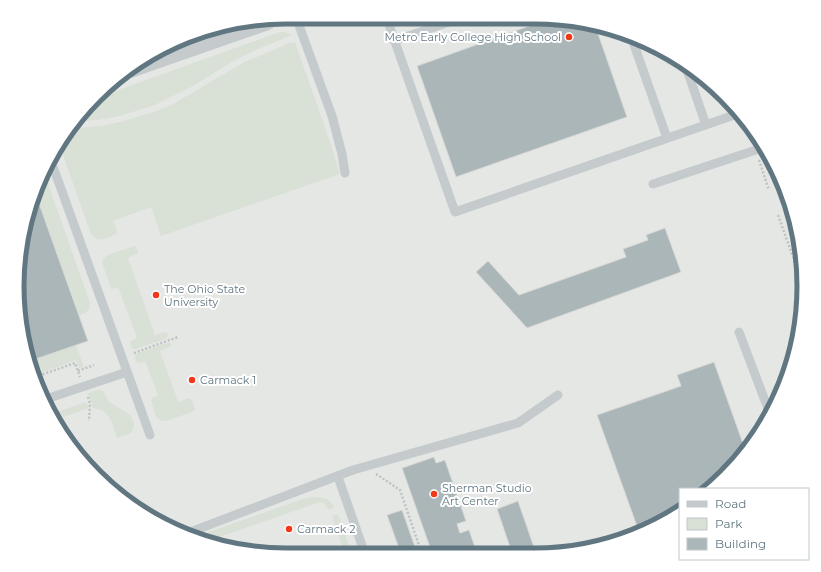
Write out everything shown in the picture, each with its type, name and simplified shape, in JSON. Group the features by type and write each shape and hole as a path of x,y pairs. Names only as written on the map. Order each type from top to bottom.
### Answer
{"street":[{"path":"173,50 240,28"}],"lane":[{"path":"299,24 332,116 342,154 345,173"},
{"path":"388,24 455,212 734,115"},
{"path":"394,41 443,24"},
{"path":"634,43 667,138"},
{"path":"688,74 706,125"},
{"path":"653,184 758,149"},
{"path":"53,166 150,435"},
{"path":"739,332 767,407"},
{"path":"49,398 127,372"},
{"path":"194,531 353,470 518,423 558,394"},
{"path":"338,477 363,548"}],"path":[{"path":"134,352 178,337"},
{"path":"78,371 94,365"},
{"path":"373,472 400,490 420,548"}],"shaded area":[{"path":"286,24 535,24 569,26 603,33 651,51 681,68 708,89 732,113 753,140 770,170 788,218 795,252 797,286 795,320 792,337 783,370 770,402 753,432 732,459 708,483 702,488 679,488 679,505 635,528 586,543 569,546 535,548 286,548 252,546 218,539 170,521 140,504 113,483 89,459 68,432 51,402 38,370 29,337 25,307 35,211 38,202 59,155 68,140 89,113 113,89 140,68 170,51 202,38 235,29 252,26"}],"green space":[{"path":"280,32 292,35 233,61 193,86 155,105 116,117 83,121 108,94"},
{"path":"295,42 340,174 161,236 151,207 113,221 117,231 116,234 110,237 97,239 91,234 61,151 77,128 102,126 156,111 173,104 243,63 289,43"},
{"path":"47,180 89,300 90,308 85,313 79,315 38,201"},
{"path":"136,246 138,253 128,258 155,335 165,332 168,336 165,339 132,349 130,342 137,338 118,287 111,288 102,263 107,255"},
{"path":"167,343 171,343 171,346 160,351 178,402 189,398 192,400 195,409 192,412 166,421 161,421 156,417 151,400 158,395 145,361 139,363 136,362 135,355"},
{"path":"76,345 84,367 79,369 76,360 39,373 35,359"},
{"path":"97,390 104,392 108,401 130,415 134,422 131,433 117,438 112,422 107,414 104,411 93,408 88,393"},
{"path":"86,402 89,408 60,418 56,412"},
{"path":"320,497 330,502 335,507 329,510 324,503 320,502 216,538 202,534 303,499"},
{"path":"338,514 350,548 343,548 332,516"}],"building":[{"path":"535,24 569,26 597,32 627,117 456,177 417,66"},
{"path":"38,201 88,341 35,359 26,320 24,286 26,252"},
{"path":"665,228 681,272 527,328 476,272 488,261 519,295 626,257 623,249 648,240 646,235"},
{"path":"714,362 743,445 732,459 702,488 679,488 679,505 637,527 597,415 681,386 677,375"},
{"name":"Sherman Studio Art Center","path":"434,457 436,463 445,460 466,521 457,524 460,533 469,530 475,548 430,548 402,468"},
{"name":"Sherman Studio Art Center","path":"518,501 534,548 507,548 510,547 497,509"},
{"path":"402,510 416,548 399,548 387,515"}],"place":[{"name":"Metro Early College High School","path":"569,37"},
{"name":"The Ohio State University","path":"156,295"},
{"name":"Carmack 1","path":"192,380"},
{"name":"Sherman Studio Art Center","path":"434,494"},
{"name":"Carmack 2","path":"289,529"}]}
